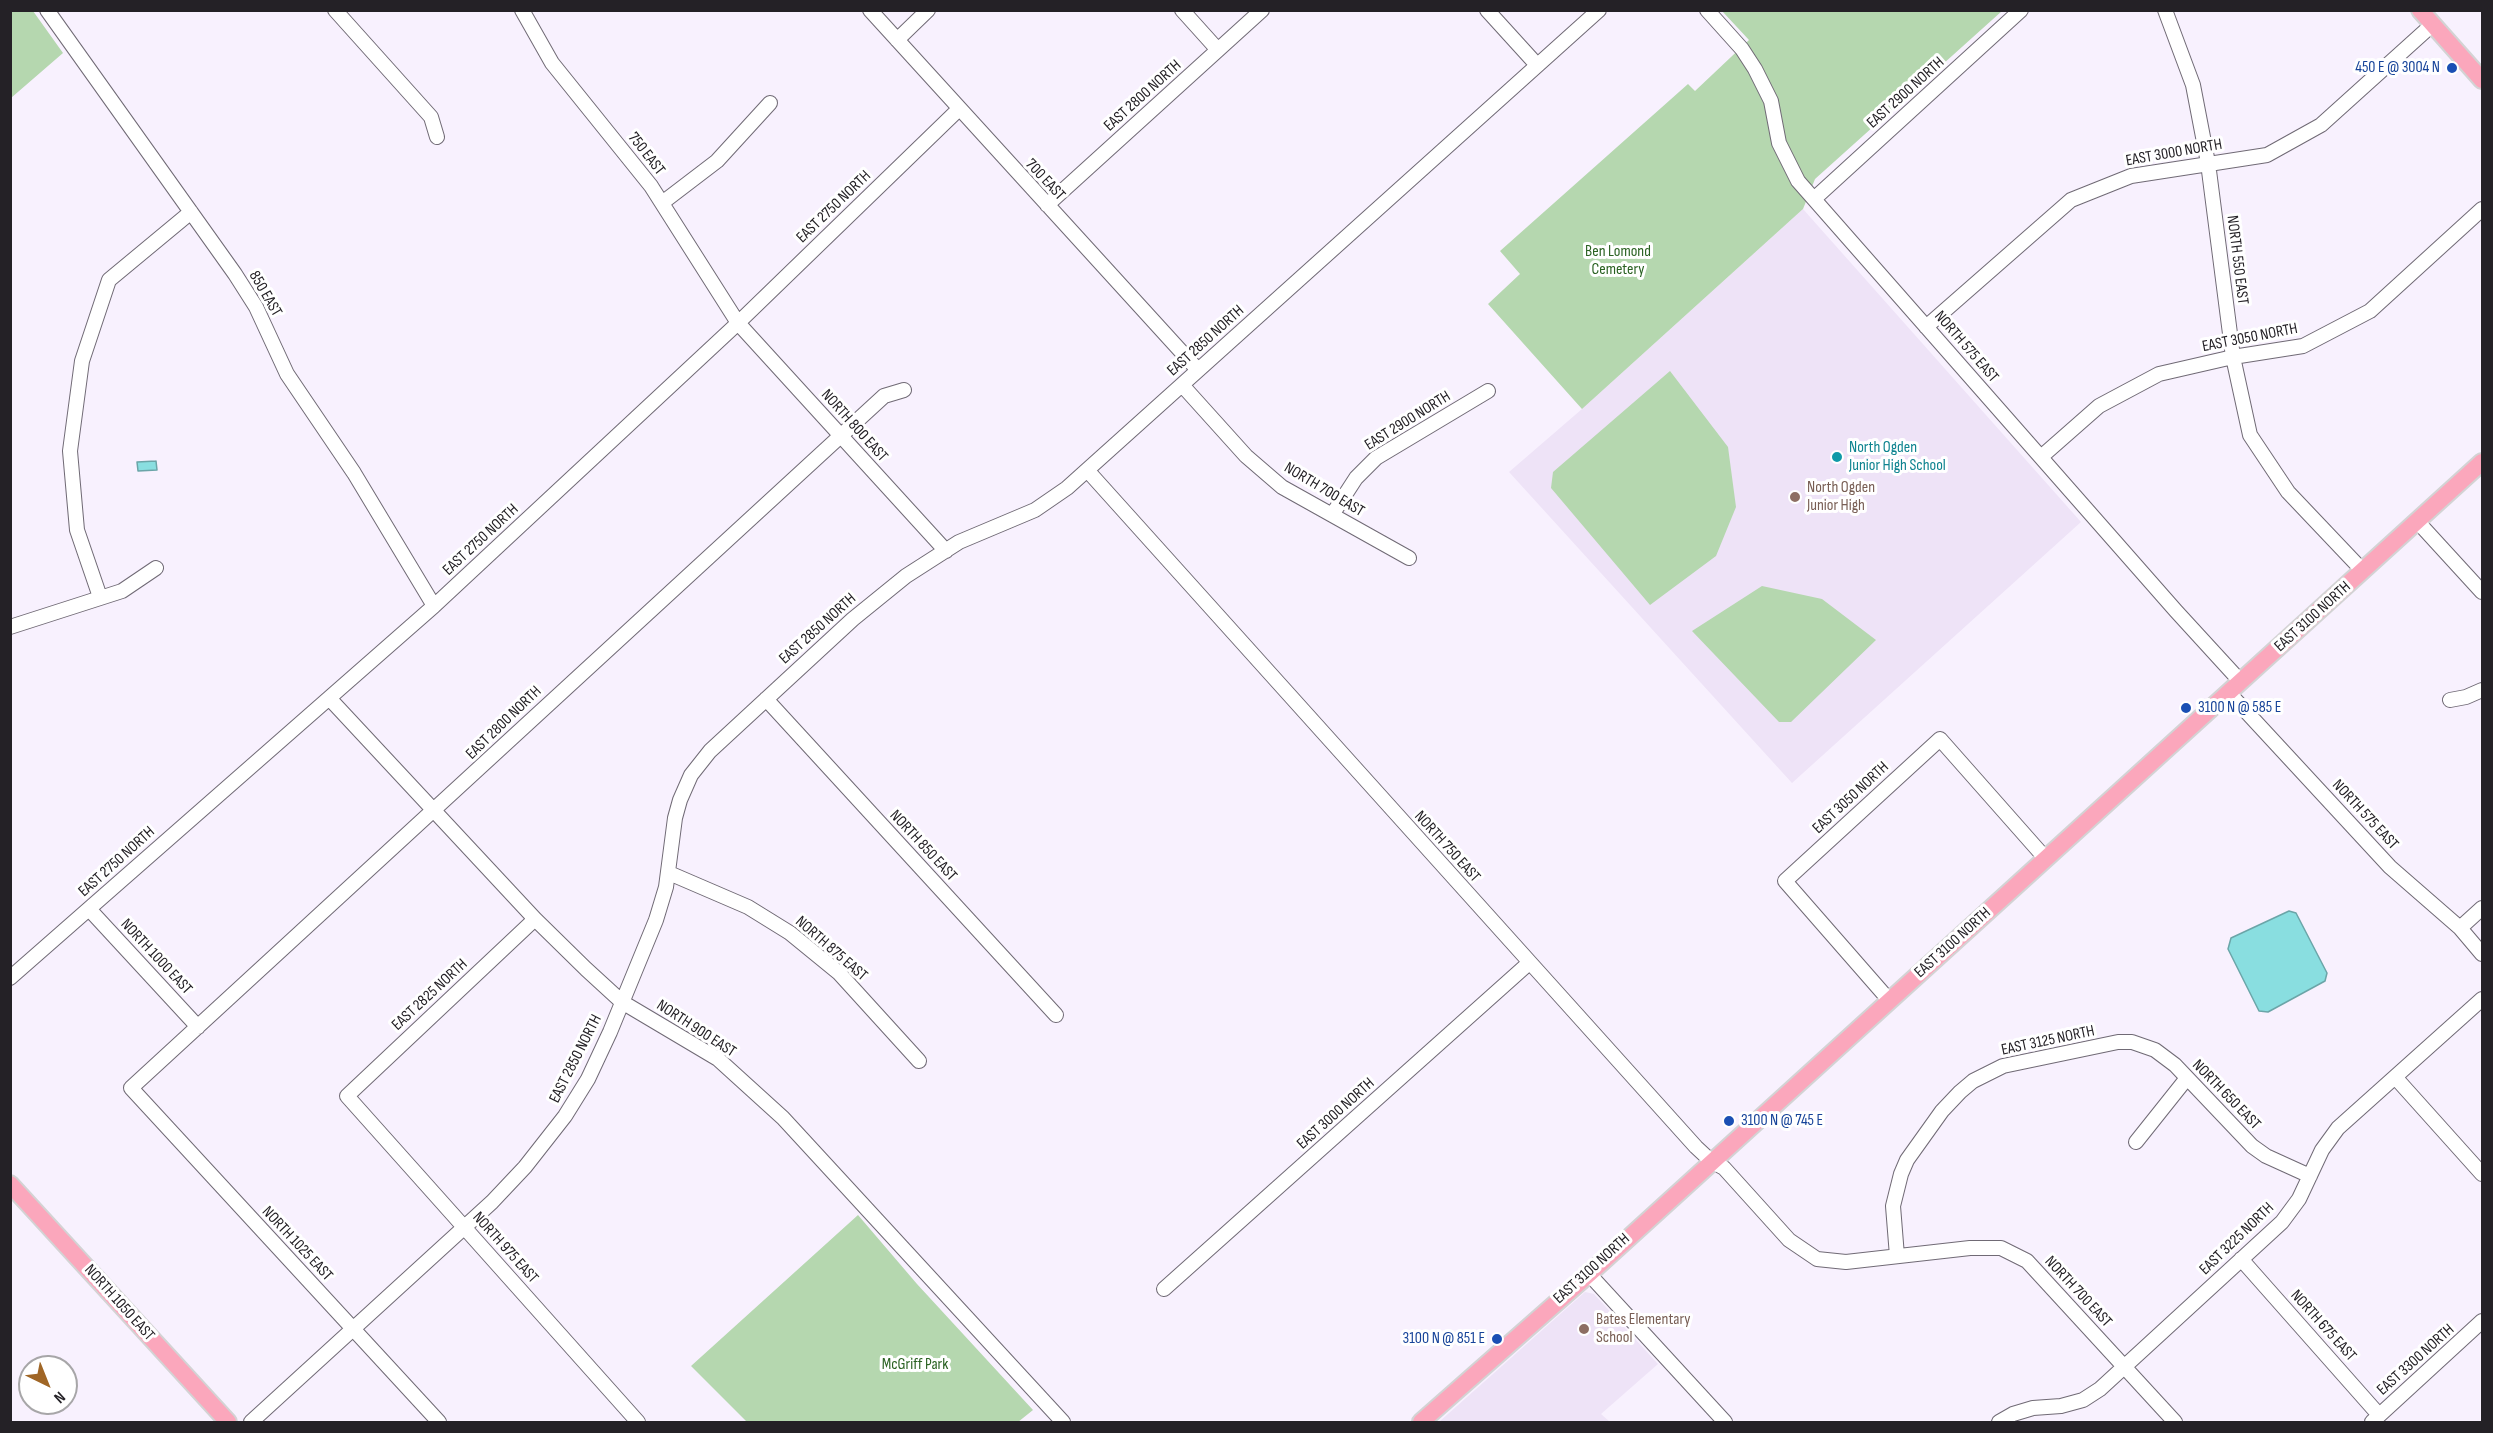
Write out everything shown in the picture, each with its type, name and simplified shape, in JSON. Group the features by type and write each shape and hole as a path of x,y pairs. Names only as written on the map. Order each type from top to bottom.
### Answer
{"main road":[{"path":"2420,10 2482,80"},
{"name":"EAST 3100 NORTH","path":"1421,1422 1589,1274 2482,462"},
{"name":"NORTH 1050 EAST","path":"10,1184 228,1422"}],"street":[{"name":"850 EAST","path":"47,10 256,307 287,374 354,473 434,606"},
{"path":"335,10 430,117 437,137"},
{"name":"700 EAST","path":"870,10 1198,370"},
{"path":"897,40 928,10"},
{"path":"1182,10 1218,50"},
{"name":"EAST 2800 NORTH","path":"1047,205 1262,10"},
{"path":"1487,10 1538,65"},
{"name":"EAST 2850 NORTH","path":"251,1422 464,1228 525,1167 565,1116 588,1079 656,920 669,873 675,818 680,800 692,775 710,751 873,601 906,576 946,550 978,533 1046,504 1087,471 1599,10"},
{"name":"NORTH 575 EAST","path":"1707,10 1742,49 1755,69 1771,101 1779,143 1798,181 2168,602 2235,687 2390,867 2460,928 2482,954"},
{"name":"EAST 2900 NORTH","path":"1814,199 2021,10"},
{"name":"NORTH 550 EAST","path":"2165,10 2193,85 2208,163 2233,357 2250,435 2288,492 2363,571"},
{"name":"750 EAST","path":"526,12 552,63 651,186 738,323"},
{"name":"EAST 3000 NORTH","path":"1926,327 2071,200 2131,176 2266,155 2321,125 2433,24"},
{"path":"662,203 717,161 770,104"},
{"name":"EAST 2750 NORTH","path":"10,978 434,606 738,323 959,109"},
{"name":"EAST 3050 NORTH","path":"2041,457 2098,406 2158,374 2233,357 2303,346 2370,311 2482,209"},
{"path":"100,597 77,530 70,451 82,361 109,280 191,212"},
{"name":"NORTH 800 EAST","path":"738,323 946,550"},
{"name":"NORTH 700 EAST","path":"1182,385 1246,456 1282,487 1409,558"},
{"name":"EAST 2800 NORTH","path":"132,1088 884,396 904,390"},
{"name":"EAST 2900 NORTH","path":"1332,515 1356,478 1376,458 1488,391"},
{"name":"NORTH 750 EAST","path":"1087,471 1696,1147 1711,1161 1724,1168 1789,1240"},
{"path":"2417,521 2482,592"},
{"path":"10,627 122,591 156,568"},
{"path":"2450,699 2466,697 2482,690"},
{"name":"NORTH 900 EAST","path":"329,698 536,919 622,1002 718,1059 783,1118 1063,1422"},
{"name":"NORTH 850 EAST","path":"766,699 1056,1015"},
{"name":"EAST 3050 NORTH","path":"1889,1000 1785,881 1940,739 2046,859"},
{"name":"NORTH 875 EAST","path":"669,873 747,907 790,933 838,973 919,1061"},
{"path":"2460,928 2482,908"},
{"name":"NORTH 1000 EAST","path":"89,909 198,1027"},
{"name":"EAST 2825 NORTH","path":"347,1096 536,919"},
{"name":"EAST 3000 NORTH","path":"1164,1289 1529,963"},
{"name":"EAST 3225 NORTH","path":"1999,1422 2013,1414 2033,1408 2061,1406 2083,1400 2100,1389 2282,1222 2299,1199 2322,1150 2338,1128 2482,999"},
{"name":"NORTH 650 EAST","path":"2118,1042 2132,1042 2155,1050 2187,1078 2252,1146 2266,1156 2310,1176"},
{"name":"EAST 3125 NORTH","path":"1898,1256 1893,1206 1900,1174 1907,1160 1942,1111 1960,1092 1985,1073 2003,1066 2118,1042"},
{"path":"2395,1077 2482,1174"},
{"path":"2136,1142 2187,1078"},
{"name":"NORTH 1025 EAST","path":"132,1088 439,1422"},
{"name":"NORTH 975 EAST","path":"347,1096 638,1422"},
{"name":"NORTH 700 EAST","path":"1789,1240 1811,1256 1845,1262 1970,1248 2001,1248 2026,1261 2175,1422"},
{"name":"NORTH 675 EAST","path":"2241,1259 2375,1419"},
{"path":"1589,1274 1725,1422"},
{"name":"EAST 3300 NORTH","path":"2375,1419 2482,1321"}],"shaded area":[{"name":"North Ogden Junior High","path":"1803,209 2081,522 1792,783 1509,472"},
{"name":"Bates Elementary School","path":"1585,1292 1594,1294 1658,1364 1601,1414 1610,1422 1439,1422"}],"green space":[{"path":"11,11 33,11 63,53 11,98"},
{"name":"Ben Lomond Cemetery","path":"1722,11 2002,11 1815,179 1803,209 1582,409 1488,304 1520,274 1500,251 1688,84 1695,91 1749,40"},
{"path":"1670,371 1728,447 1736,507 1716,556 1650,605 1551,488 1553,472"},
{"path":"1762,586 1822,599 1876,640 1791,722 1779,722 1692,631"},
{"name":"McGriff Park","path":"858,1215 917,1284 1033,1410 1018,1422 747,1422 691,1366"}],"water":[{"path":"156,461 157,470 138,471 137,462"},
{"path":"2289,911 2296,913 2327,973 2325,981 2268,1012 2259,1011 2228,949 2231,938"}],"place":[{"name":"450 E @ 3004 N","path":"2452,68"},
{"name":"North Ogden Junior High School","path":"1837,457"},
{"name":"North Ogden Junior High","path":"1795,497"},
{"name":"3100 N @ 585 E","path":"2186,708"},
{"name":"3100 N @ 745 E","path":"1729,1121"},
{"name":"Bates Elementary School","path":"1584,1329"},
{"name":"3100 N @ 851 E","path":"1497,1339"}]}
